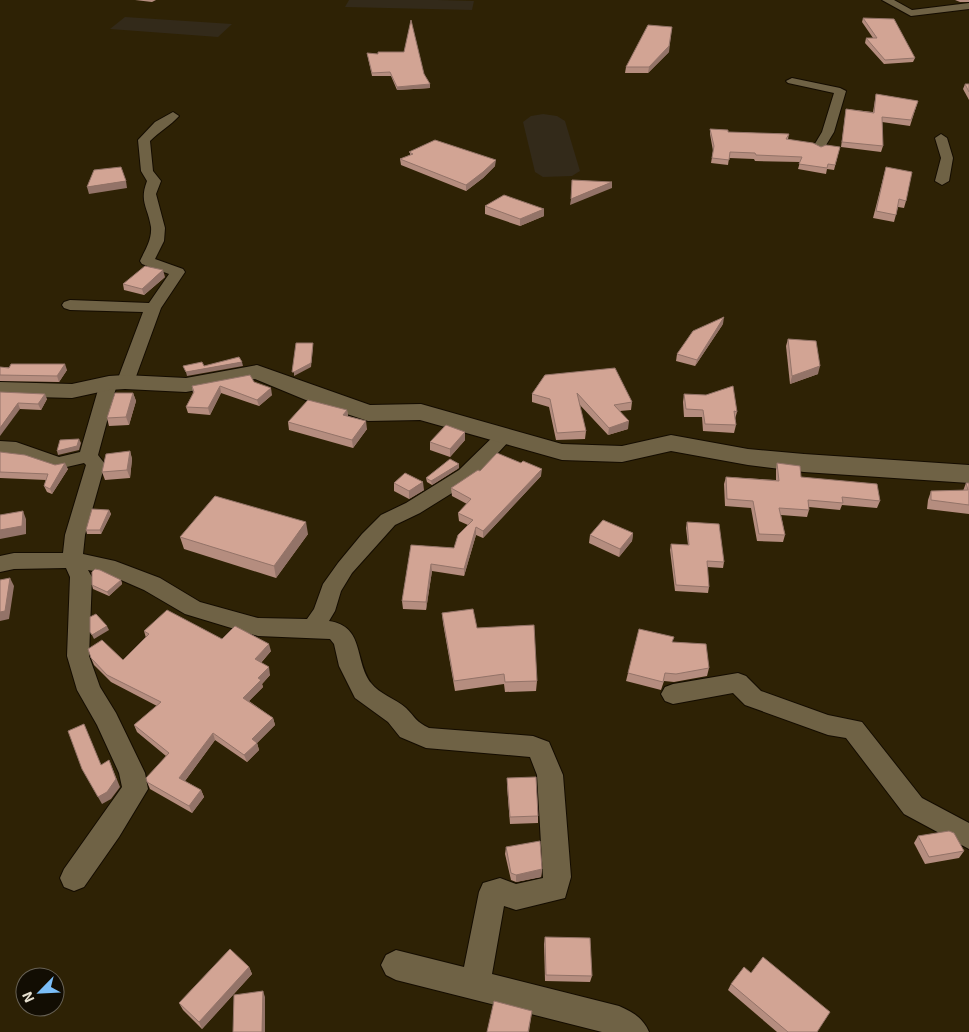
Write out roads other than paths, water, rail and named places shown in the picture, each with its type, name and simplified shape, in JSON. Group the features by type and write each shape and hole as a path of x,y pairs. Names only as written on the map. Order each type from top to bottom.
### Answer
{"street":[{"path":"887,0 911,13 969,6"},
{"path":"792,81 840,91 828,132 820,147"},
{"path":"88,456 117,383 154,308 178,272 147,261 157,241 158,228 149,194 154,181 147,171 144,140 159,125 173,116"},
{"path":"941,138 947,158 942,181"},
{"path":"70,305 154,308"},
{"path":"0,389 72,391 117,383 186,385 257,372 322,398 368,413 422,412 562,452 622,454 671,442 748,457 804,463 969,474"},
{"path":"313,628 324,611 331,590 345,568 369,539 388,520 413,508 466,475 505,435"},
{"path":"0,447 16,448 58,463 88,456"},
{"path":"74,878 135,789 132,773 107,720 89,690 78,656 81,577 72,560 75,535 96,464 88,456"},
{"path":"0,564 14,561 72,560 108,566 152,584 192,608 258,627 313,628 336,631 346,641 351,666 363,691 397,715 408,730 426,738 533,747 540,750 550,775 557,877 555,889 516,897 500,891 493,892 475,985"},
{"path":"673,694 738,684 753,698 828,725 853,729 913,806 969,837"},
{"path":"396,965 619,1021 634,1032"}]}
